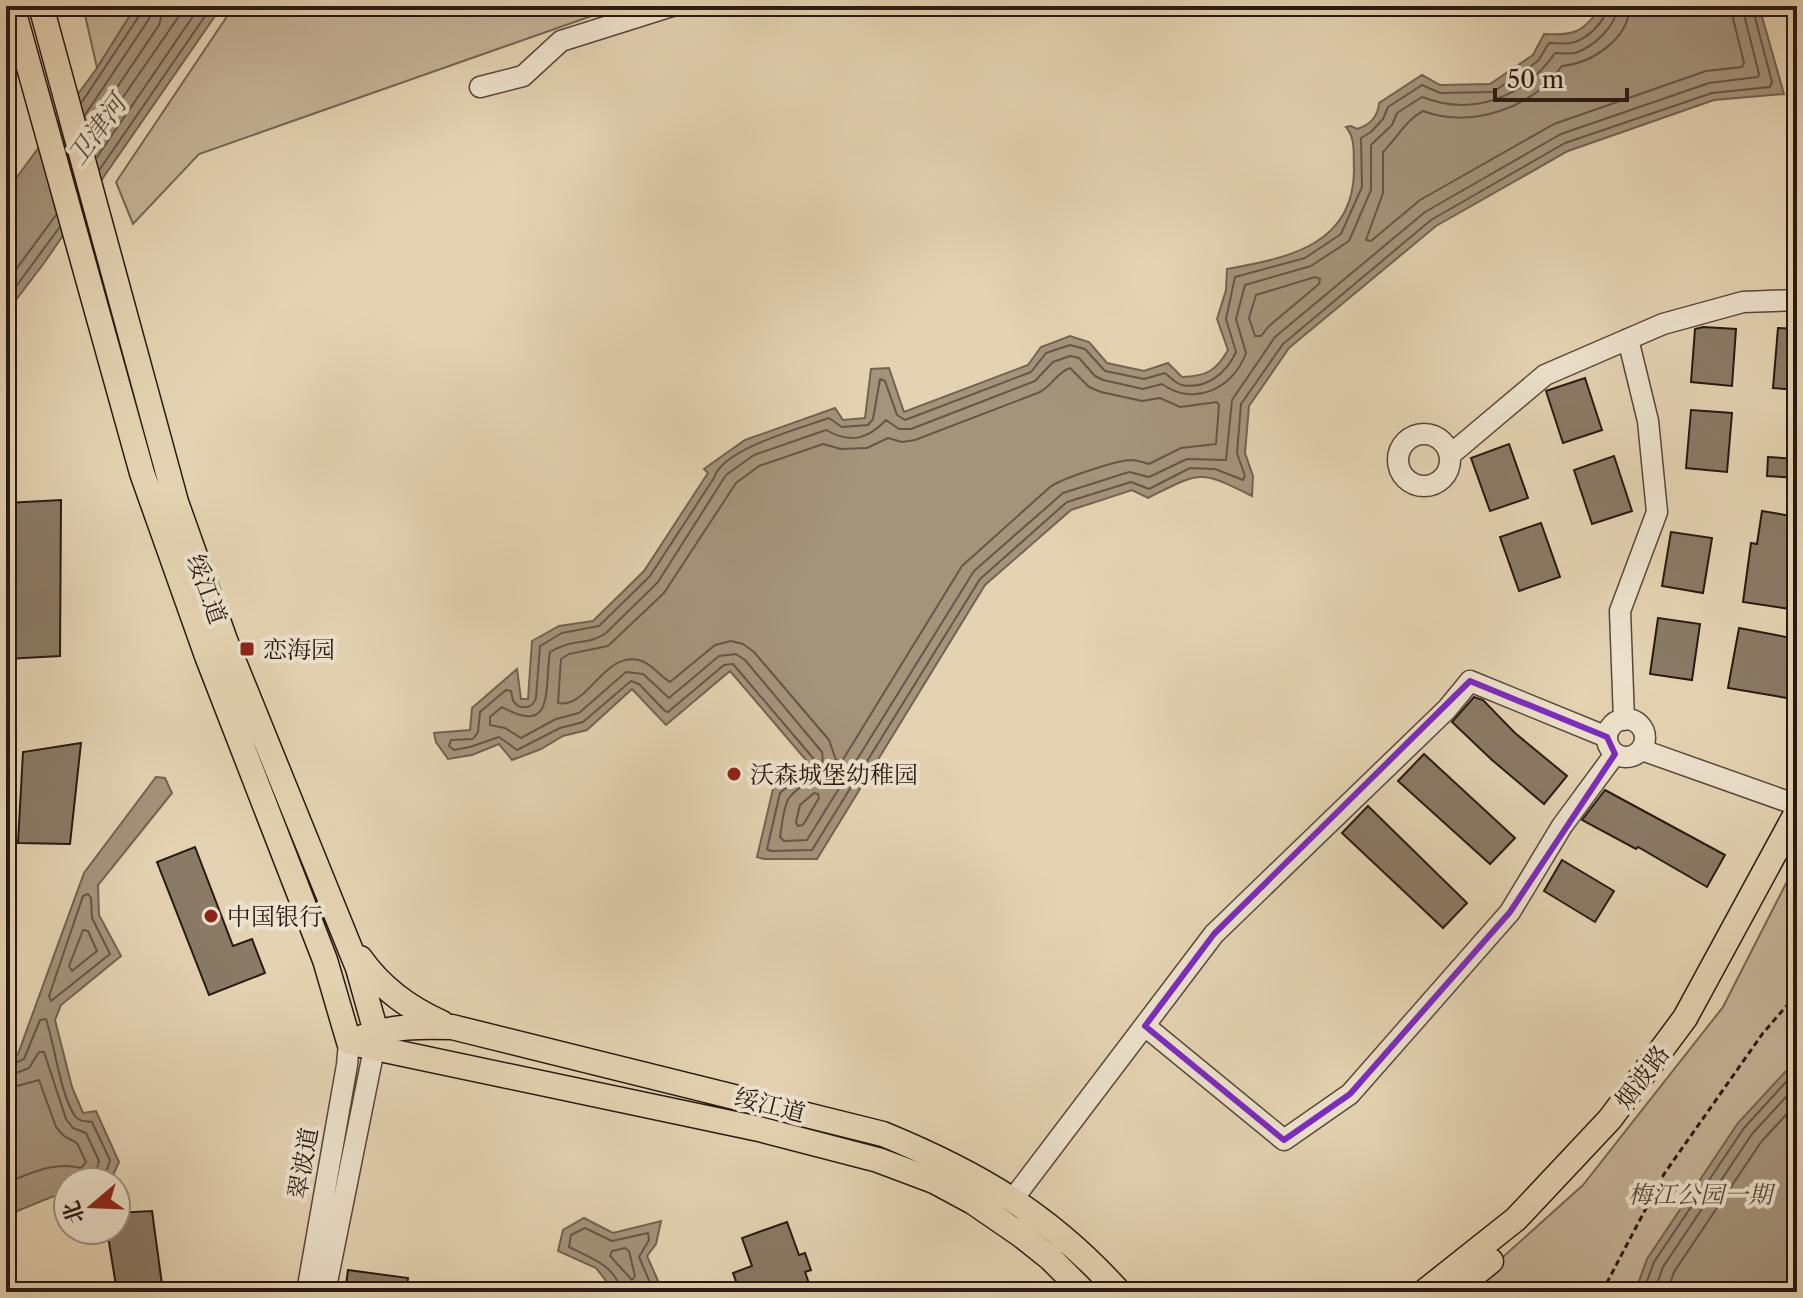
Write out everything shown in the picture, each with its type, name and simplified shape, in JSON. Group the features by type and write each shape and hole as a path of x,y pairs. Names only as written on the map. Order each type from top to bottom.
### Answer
{"main road":[{"path":"10,13 42,6 63,89"},
{"path":"10,13 47,52 63,89"},
{"path":"10,13 45,117"},
{"path":"6,51 21,67 45,117"},
{"name":"绥江道","path":"63,89 176,502 225,640 358,968 375,1040"},
{"name":"绥江道","path":"45,117 129,429 166,542 325,960 349,1042 375,1040 414,1026 452,1027 883,1134 942,1158 1013,1199 1061,1235 1119,1292"},
{"name":"烟波路","path":"1424,1292 1516,1219 1610,1119 1685,1018 1797,812"},
{"name":"烟波路","path":"1453,1292 1496,1257 1569,1181 1671,1060 1713,994 1797,840"},
{"path":"343,934 388,991 426,1016 452,1027"},
{"path":"325,960 375,1040"},
{"name":"绥江道","path":"375,1040 446,1063 759,1129 905,1170 934,1181 1004,1223 1050,1258 1084,1292"}],"street":[{"path":"480,87 523,76 561,41 672,6"},
{"path":"1450,455 1545,375 1663,324 1743,302 1797,300"},
{"path":"1624,720 1620,611 1657,512 1648,421 1628,339"},
{"path":"1013,1199 1214,934 1447,709 1470,681 1611,746 1626,758 1642,750 1797,805"},
{"path":"1145,1026 1284,1140 1350,1094 1510,912 1611,746 1613,725 1631,720 1641,727 1645,738 1642,750"},
{"name":"翠波道","path":"325,1292 375,1040"},
{"name":"翠波道","path":"307,1292 349,1042"}],"path":[{"path":"1602,1292 1664,1174 1763,1033 1797,994"}],"highlighted area":[{"path":"1470,681 1607,737 1615,754 1510,912 1350,1094 1284,1140 1145,1026 1214,934"}],"green space":[{"path":"83,6 136,6 97,68"},
{"path":"234,6 620,6 199,154 133,224 116,182"},
{"name":"梅江公园一期","path":"1797,862 1797,1292 1464,1292 1583,1185 1723,1007"}],"water":[{"name":"卫津河","path":"136,6 222,6 6,313 6,192 97,68"},
{"path":"1602,6 1759,6 1784,94 1714,100 1568,151 1436,226 1289,348 1249,406 1245,453 1253,476 1252,496 1220,481 1199,477 1148,498 1132,490 1071,510 985,585 817,859 757,857 773,789 806,760 730,671 666,725 632,689 587,730 563,736 512,760 499,744 472,755 448,759 436,742 434,733 470,730 472,708 517,669 521,699 528,699 532,641 559,626 593,621 644,571 708,473 704,469 745,440 835,408 843,420 865,418 871,369 889,368 904,412 1028,365 1041,347 1070,336 1089,342 1107,363 1144,371 1168,363 1182,377 1210,371 1228,350 1217,319 1226,290 1227,269 1294,253 1330,231 1343,215 1351,194 1354,168 1353,141 1346,127 1357,129 1366,125 1375,116 1379,103 1422,75 1440,85 1490,84 1533,55 1544,34 1578,30"},
{"path":"156,777 165,778 172,793 98,885 99,915 121,956 61,1005 55,1020 72,1087 83,1113 96,1111 119,1162 117,1166 52,1166 52,1197 17,1211 6,1237 6,1060 18,1054 84,873"},
{"path":"1797,1059 1797,1292 1635,1292 1647,1259 1738,1123"},
{"path":"584,1218 613,1233 661,1221 656,1244 647,1256 663,1292 615,1292 596,1268 558,1251 563,1230"}],"building":[{"path":"1778,328 1797,329 1797,390 1773,388"},
{"path":"1695,329 1736,329 1732,386 1691,382"},
{"path":"1585,378 1602,430 1563,443 1546,391"},
{"path":"1691,410 1732,413 1727,472 1686,468"},
{"path":"1509,444 1528,498 1490,511 1471,458"},
{"path":"1614,456 1632,511 1592,524 1574,470"},
{"path":"1768,457 1797,459 1797,478 1767,476"},
{"path":"61,500 60,656 6,659 6,503"},
{"path":"1762,511 1797,517 1797,610 1743,602 1751,543 1757,544"},
{"path":"1541,523 1560,577 1519,591 1500,537"},
{"path":"1671,532 1712,538 1703,593 1662,586"},
{"path":"1658,618 1700,624 1692,680 1650,674"},
{"path":"1739,628 1797,639 1787,698 1728,688"},
{"path":"1474,697 1483,700 1515,733 1567,776 1544,804 1452,722"},
{"path":"81,743 70,844 18,843 23,752"},
{"path":"1424,754 1515,838 1490,864 1398,781"},
{"path":"1605,790 1725,855 1707,887 1638,847 1636,849 1582,820"},
{"path":"1368,806 1467,903 1443,928 1342,833"},
{"path":"195,847 233,946 252,939 265,973 209,995 157,862"},
{"path":"1562,860 1614,891 1595,922 1544,891"},
{"path":"152,1211 163,1292 117,1292 110,1246 132,1246 132,1212"},
{"path":"787,1222 799,1255 805,1253 811,1270 805,1272 812,1292 740,1292 733,1273 752,1266 742,1238"},
{"path":"348,1270 408,1278 406,1292 345,1292"}],"place":[{"name":"恋海园","path":"247,649"},
{"name":"沃森城堡幼稚园","path":"734,774"},
{"name":"中国银行","path":"211,916"}]}
